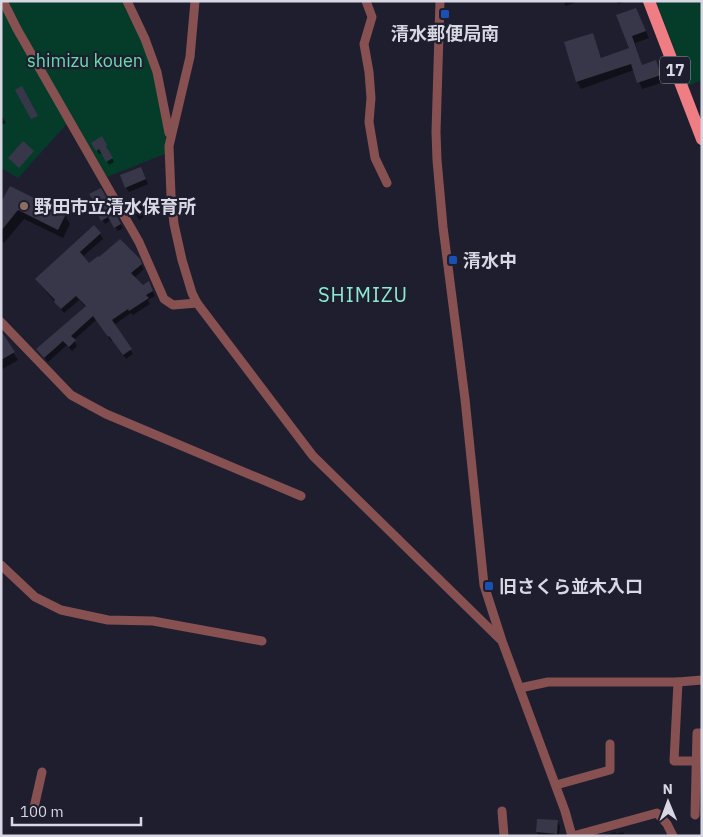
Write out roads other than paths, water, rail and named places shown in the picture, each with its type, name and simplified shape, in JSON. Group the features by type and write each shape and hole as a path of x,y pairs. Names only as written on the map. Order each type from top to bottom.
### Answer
{"main road":[{"name":"17","path":"649,1 702,139"}],"street":[{"path":"3,1 22,38 138,242 164,299 173,304 197,303"},
{"path":"127,1 146,39 157,72 170,136"},
{"path":"195,1 190,57 169,146 174,224 185,268 197,303 312,456 502,641"},
{"path":"366,1 372,17 364,44 371,98 369,122 375,158 387,183"},
{"path":"440,1 436,132 443,227 465,399 484,585 502,641 556,785 572,836 657,813 667,824 673,836"},
{"path":"1,322 72,395 106,414 301,496"},
{"path":"1,565 35,597 61,610 108,620 153,621 262,641"},
{"path":"520,688 548,682 678,682 702,680"},
{"path":"678,682 674,761 696,761"},
{"path":"695,815 696,733 702,733"},
{"path":"556,785 610,770 610,744"},
{"path":"33,812 42,772"},
{"path":"502,811 504,836"}],"place":[{"name":"清水郵便局南","path":"445,14"},
{"name":"野田市立清水保育所","path":"24,206"},
{"name":"清水中","path":"453,260"},
{"name":"旧さくら並木入口","path":"489,586"}],"district":[{"name":"SHIMIZU","path":"363,294"}],"park label":[{"name":"shimizu kouen","path":"85,60"}]}
